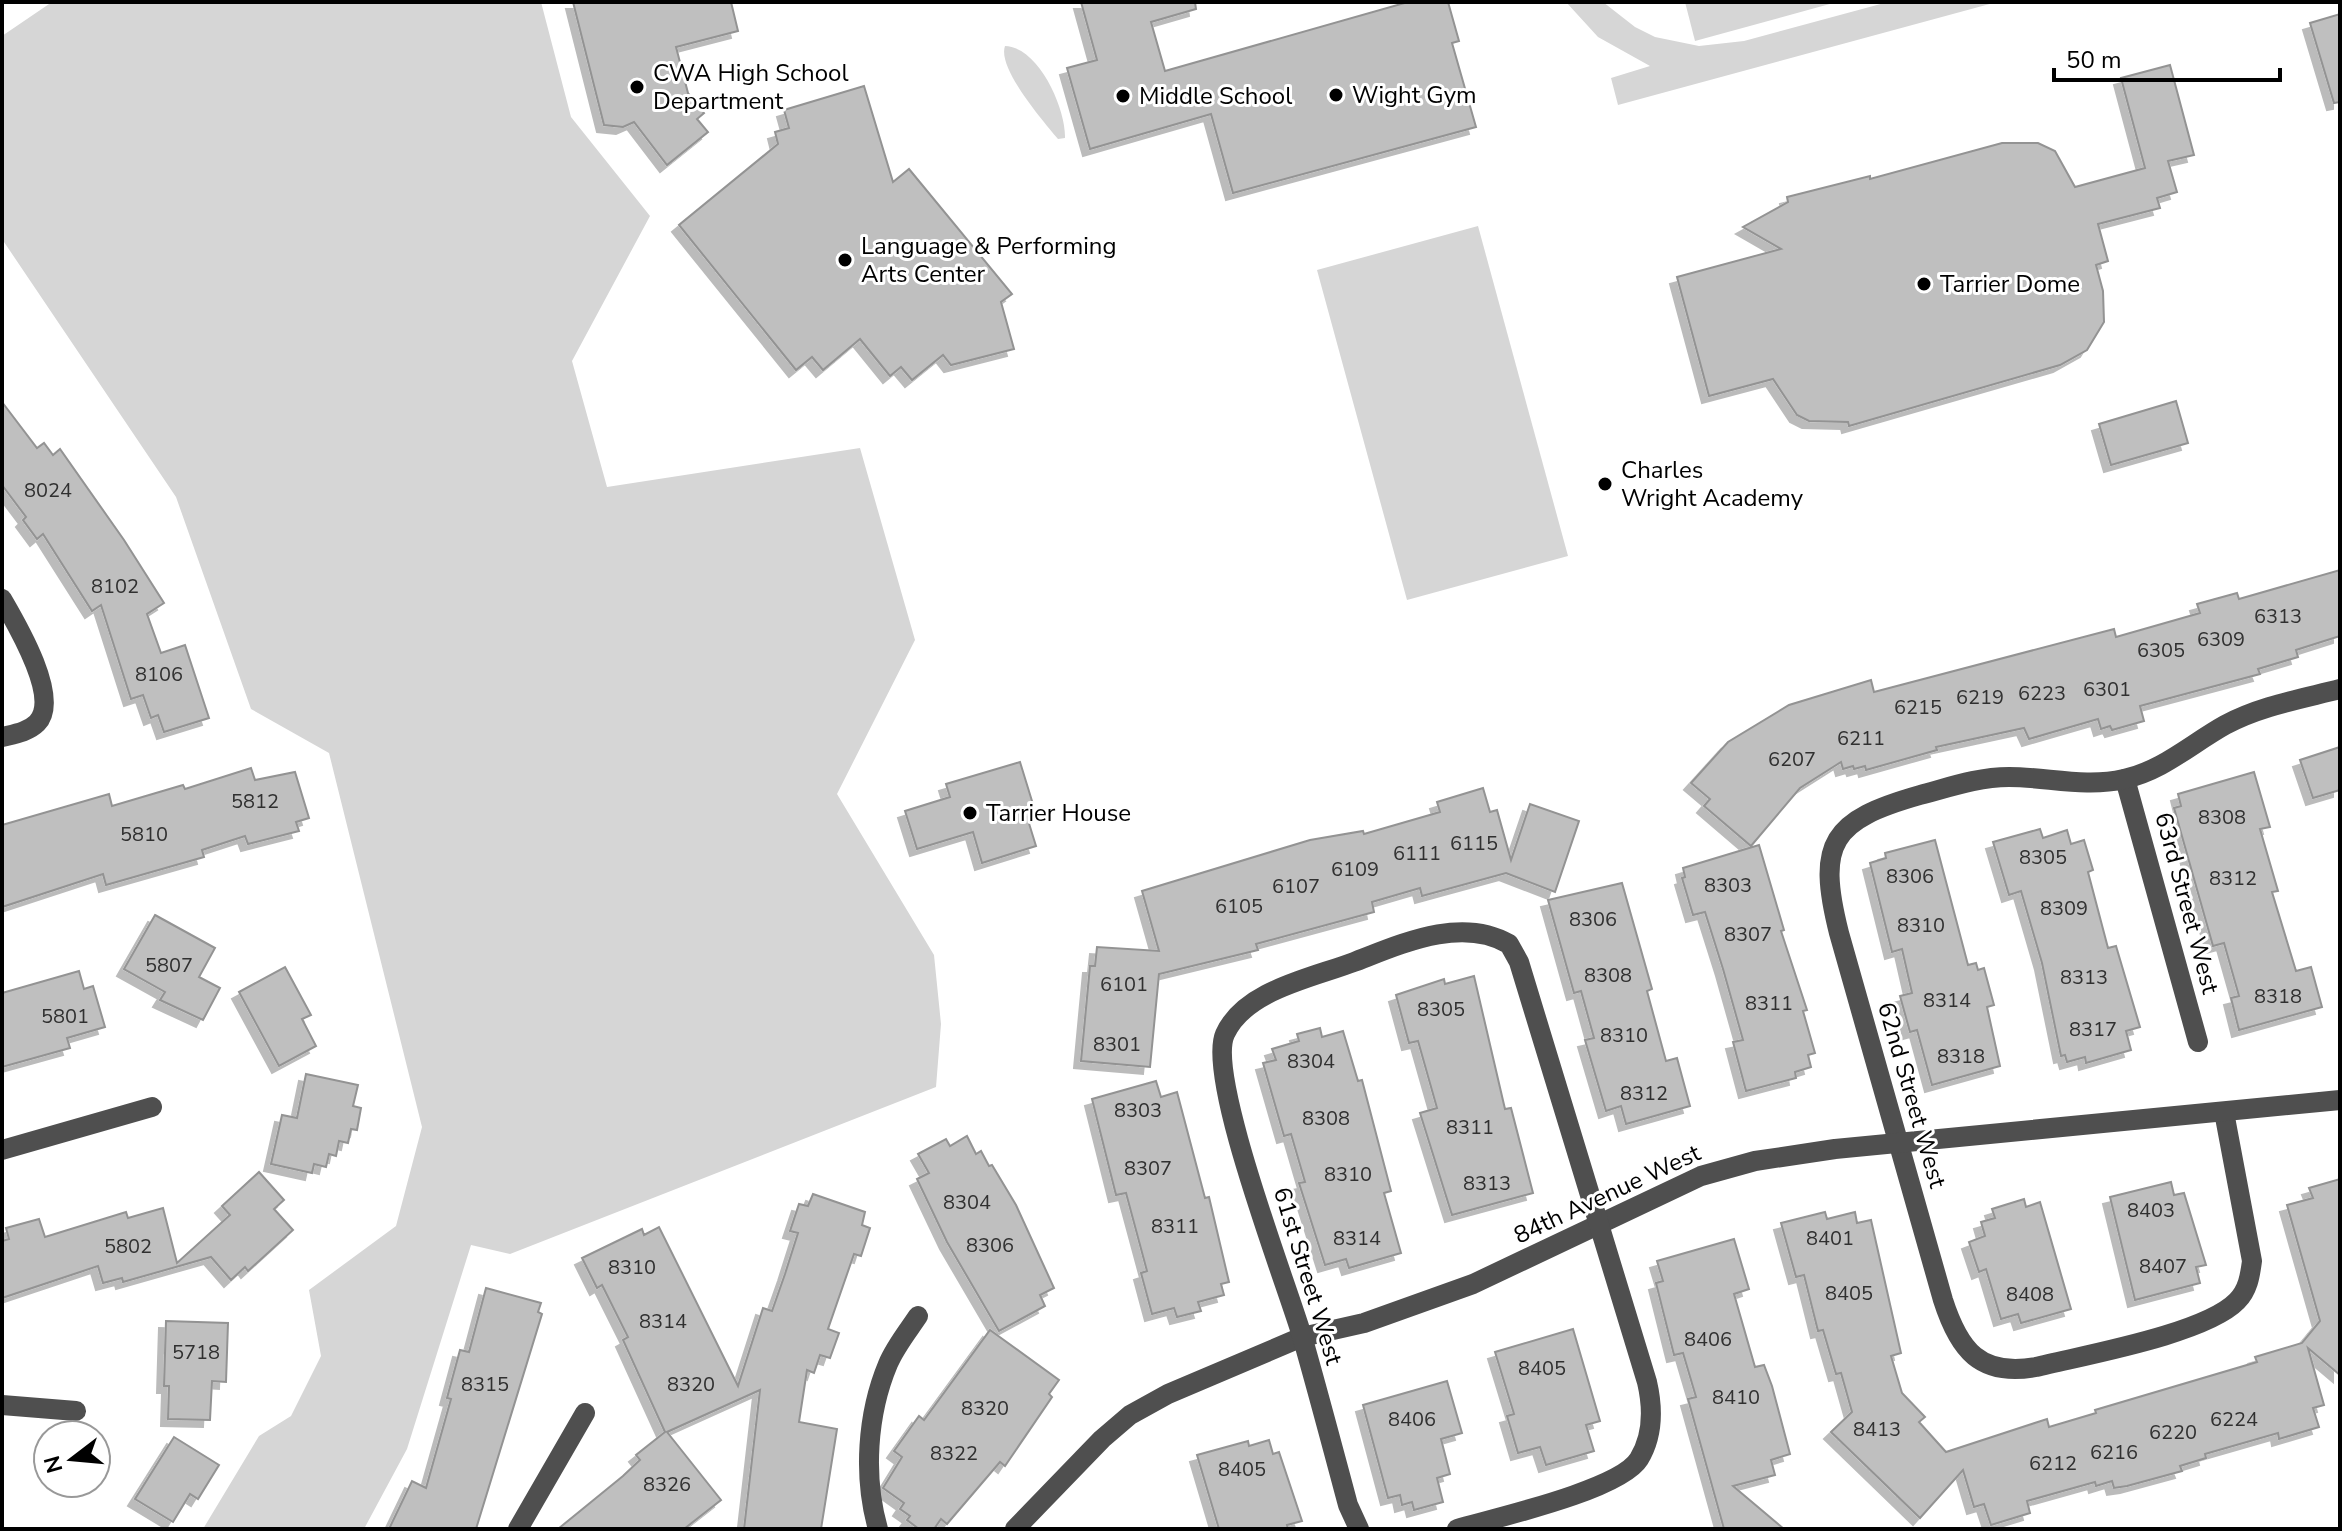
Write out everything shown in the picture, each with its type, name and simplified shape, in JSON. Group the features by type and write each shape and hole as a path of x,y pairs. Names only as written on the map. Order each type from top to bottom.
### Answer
{"street":[{"path":"2,599 34,663 44,699 43,714 25,731 2,737"},
{"path":"2125,779 2158,767 2245,716 2340,689"},
{"name":"62nd Street West","path":"2125,779 2078,782 2019,777 1980,779 1880,806 1849,823 1831,857 1829,887 1839,933 1947,1314 1967,1350 1992,1367 2009,1370 2036,1367 2172,1332 2212,1318 2242,1296 2252,1261 2224,1112"},
{"name":"63rd Street West","path":"2125,779 2198,1042"},
{"name":"61st Street West","path":"1359,1529 1348,1505 1302,1337 1228,1100 1220,1050 1235,1017 1251,1004 1395,947 1458,931 1473,930 1496,936 1509,944 1519,962 1598,1225"},
{"name":"84th Avenue West","path":"1015,1529 1102,1439 1130,1415 1168,1394 1302,1337 1364,1323 1473,1284 1670,1189 1732,1167 1792,1155 1900,1142 2340,1100"},
{"path":"2,1150 152,1107"},
{"path":"1457,1529 1612,1481 1639,1459 1652,1418 1647,1382 1598,1225"},
{"path":"878,1529 870,1482 870,1444 877,1398 888,1362 918,1316"},
{"path":"2,1405 76,1411"},
{"path":"518,1529 585,1413"}],"shaded area":[{"path":"52,2 541,2 571,117 650,216 572,361 607,487 860,448 915,640 837,794 934,955 941,1024 936,1087 510,1254 471,1245 407,1449 364,1529 203,1529 259,1436 291,1416 321,1356 309,1290 396,1226 422,1127 329,753 251,709 176,497 2,239 2,36"},
{"path":"1566,2 1603,2 1635,27 1655,37 1699,46 1744,41 1888,2 1997,2 1618,105 1611,78 1650,66 1598,37"},
{"path":"1685,2 1837,2 1695,41"},
{"path":"1005,46 1017,49 1039,68 1061,112 1065,138 1058,139 1023,94 1008,67 1004,56"},
{"path":"1478,226 1568,556 1407,600 1317,270"}],"building":[{"name":"CWA High School Department","path":"573,2 731,2 738,31 676,47 688,93 704,113 697,119 708,132 667,165 634,122 623,127 604,125"},
{"name":"Wight Gym","path":"1081,2 1195,2 1196,9 1151,22 1165,71 1408,2 1448,2 1459,41 1452,43 1476,127 1233,193 1211,114 1090,149 1067,68 1097,60"},
{"path":"2340,14 2340,102 2334,103 2310,23"},
{"name":"Tarrier Dome","path":"2170,65 2194,155 2168,161 2177,192 2157,198 2160,208 2098,224 2108,261 2096,265 2103,291 2104,322 2087,350 2060,365 1849,426 1848,422 1809,421 1797,415 1773,379 1709,396 1677,277 1781,249 1743,227 1788,202 1787,197 1870,176 1870,179 2002,143 2038,143 2055,151 2075,187 2145,168 2121,78"},
{"name":"Language & Performing Arts Center","path":"864,86 893,182 909,169 1012,294 1001,302 1014,349 951,365 943,355 912,380 901,367 890,376 860,339 823,370 812,357 796,370 679,225 778,144 775,132 789,128 784,110"},
{"path":"2176,401 2188,443 2111,465 2099,424"},
{"path":"2,402 37,448 44,443 53,455 60,449 124,540 164,603 147,614 161,653 185,645 209,718 164,732 158,715 151,718 143,695 131,699 101,605 92,611 43,534 37,539 23,520 26,517 2,485"},
{"path":"2340,570 2340,636 2296,650 2298,657 2258,669 2260,674 2140,706 2144,721 2112,730 2110,726 2101,729 2098,719 2029,739 2024,728 1936,747 1937,750 1866,770 1865,766 1843,769 1841,762 1800,788 1751,846 1704,806 1710,799 1691,783 1728,742 1789,705 1871,680 1874,692 2114,629 2116,637 2200,613 2197,604 2237,593 2239,599"},
{"path":"2340,747 2340,790 2313,798 2300,760"},
{"name":"Tarrier House","path":"1020,762 1036,814 1027,817 1036,846 982,863 973,832 917,849 905,811 950,797 946,784"},
{"path":"251,768 255,780 295,772 309,818 296,822 299,831 248,844 245,836 202,850 204,857 106,885 103,874 2,907 2,825 109,794 112,806 183,785 185,789"},
{"path":"2254,772 2270,827 2260,829 2278,891 2272,892 2296,971 2311,967 2322,1007 2239,1030 2231,998 2239,996 2224,943 2213,946 2174,808 2181,806 2178,794"},
{"path":"1483,788 1490,812 1497,810 1511,860 1530,804 1579,821 1555,892 1506,873 1422,896 1420,888 1372,902 1374,912 1256,944 1258,950 1159,974 1150,1067 1081,1061 1090,966 1095,966 1097,947 1159,951 1142,891 1310,840 1363,831 1364,834 1440,812 1437,802"},
{"path":"2040,829 2043,838 2067,830 2071,844 2084,840 2093,870 2088,872 2108,948 2116,946 2140,1027 2126,1031 2131,1050 2086,1063 2085,1057 2067,1062 2065,1055 2061,1056 2042,963 2021,891 2009,895 1993,842"},
{"path":"1935,840 1968,965 1976,963 1978,970 1984,968 1994,1005 1987,1007 2000,1066 1932,1085 1917,1030 1910,1032 1900,996 1912,993 1902,949 1892,952 1870,863 1886,858 1885,853"},
{"path":"1759,845 1784,930 1781,931 1807,1010 1803,1011 1815,1053 1808,1055 1811,1067 1795,1072 1796,1078 1746,1091 1733,1042 1743,1040 1723,969 1705,912 1693,915 1682,878 1685,877 1683,868"},
{"path":"1622,883 1652,989 1647,991 1666,1061 1677,1058 1690,1106 1626,1124 1621,1106 1606,1111 1585,1040 1594,1038 1581,991 1574,993 1548,900"},
{"path":"155,915 215,948 199,977 220,988 203,1020 160,1000 165,992 124,969"},
{"path":"285,967 311,1015 302,1019 316,1046 279,1066 239,992"},
{"path":"79,971 84,989 93,986 105,1027 67,1038 70,1048 2,1067 2,993"},
{"path":"1474,976 1505,1109 1511,1108 1533,1193 1452,1215 1420,1113 1437,1108 1418,1041 1409,1043 1396,995 1444,979 1445,984"},
{"path":"1320,1028 1322,1037 1343,1031 1358,1081 1362,1080 1391,1191 1384,1193 1401,1253 1349,1268 1346,1259 1325,1265 1299,1183 1305,1182 1291,1134 1284,1136 1263,1063 1276,1060 1272,1049 1299,1041 1297,1034"},
{"path":"306,1074 358,1085 353,1106 361,1108 357,1130 351,1129 348,1143 339,1141 336,1156 329,1154 326,1167 314,1164 312,1173 271,1164 282,1115 297,1118"},
{"path":"1156,1081 1161,1097 1177,1092 1205,1198 1209,1197 1229,1282 1221,1284 1224,1295 1198,1302 1201,1311 1177,1317 1174,1308 1152,1314 1141,1273 1147,1271 1126,1193 1116,1195 1092,1099"},
{"path":"967,1136 976,1154 981,1151 989,1166 992,1165 1016,1205 1054,1288 1040,1295 1045,1306 999,1331 947,1242 917,1179 929,1173 918,1154 946,1139 950,1146"},
{"path":"259,1172 284,1200 274,1209 293,1230 248,1271 245,1267 231,1280 211,1257 123,1282 122,1278 103,1283 98,1266 2,1298 2,1241 9,1239 6,1228 39,1219 45,1237 126,1212 128,1218 163,1208 177,1263 230,1215 222,1206"},
{"path":"2340,1179 2340,1375 2308,1348 2324,1405 2313,1408 2319,1427 2279,1439 2278,1433 2205,1454 2206,1458 2180,1466 2182,1471 2127,1486 2114,1488 2112,1481 2096,1486 2095,1482 2027,1501 2030,1513 1991,1525 1984,1504 1974,1507 1963,1470 1920,1518 1831,1432 1852,1412 1841,1373 1836,1374 1823,1330 1818,1331 1804,1275 1796,1277 1781,1223 1825,1212 1827,1219 1855,1212 1857,1223 1871,1220 1901,1353 1891,1356 1902,1393 1925,1417 1919,1422 1946,1452 2047,1419 2049,1427 2096,1413 2095,1410 2257,1362 2255,1357 2302,1343 2320,1321 2287,1205 2313,1198 2309,1188"},
{"path":"2171,1182 2174,1195 2184,1193 2206,1265 2196,1267 2200,1283 2135,1300 2110,1197"},
{"path":"813,1194 865,1212 862,1225 870,1228 861,1256 854,1254 828,1329 839,1333 830,1358 820,1355 814,1373 807,1370 799,1422 837,1429 821,1529 744,1529 760,1390 667,1432 721,1500 684,1529 558,1529 623,1476 640,1460 636,1455 665,1432 623,1340 628,1337 602,1285 597,1288 582,1258 642,1229 644,1235 659,1227 738,1386 763,1308 772,1311 785,1274 798,1233 790,1231 799,1204 808,1206"},
{"path":"2024,1199 2026,1207 2040,1202 2071,1309 2021,1323 2018,1314 2001,1319 1986,1269 1979,1272 1969,1242 1985,1236 1981,1222 1995,1218 1992,1209"},
{"path":"1734,1239 1749,1289 1734,1294 1755,1367 1764,1365 1772,1386 1790,1454 1771,1460 1775,1475 1733,1486 1784,1529 1724,1529 1688,1399 1696,1397 1683,1353 1674,1355 1656,1283 1663,1281 1657,1261"},
{"path":"486,1288 541,1303 538,1312 542,1314 476,1529 389,1529 412,1481 426,1488 451,1399 447,1398 460,1350 469,1352"},
{"path":"166,1321 228,1323 226,1382 212,1381 210,1420 168,1419 169,1386 164,1386"},
{"path":"1573,1329 1600,1421 1586,1425 1594,1451 1546,1465 1540,1447 1518,1453 1507,1416 1514,1414 1495,1352"},
{"path":"990,1330 1059,1380 1049,1394 1052,1397 1005,1466 1000,1462 947,1524 941,1519 934,1529 919,1529 907,1520 910,1516 900,1509 904,1503 883,1488 902,1457 894,1451 919,1416 924,1420"},
{"path":"1447,1381 1462,1433 1441,1439 1450,1474 1437,1478 1443,1502 1414,1510 1412,1502 1402,1505 1400,1495 1388,1498 1363,1405"},
{"path":"174,1437 219,1465 198,1499 190,1494 173,1522 135,1499"},
{"path":"1269,1440 1273,1454 1279,1452 1302,1521 1287,1525 1288,1529 1219,1529 1197,1455 1248,1441 1249,1446"}],"place":[{"name":"CWA High School Department","path":"637,87"},
{"name":"Wight Gym","path":"1336,95"},
{"name":"Middle School","path":"1123,96"},
{"name":"Language & Performing Arts Center","path":"845,260"},
{"name":"Tarrier Dome","path":"1924,284"},
{"name":"Charles Wright Academy","path":"1605,484"},
{"name":"Tarrier House","path":"970,813"}]}
